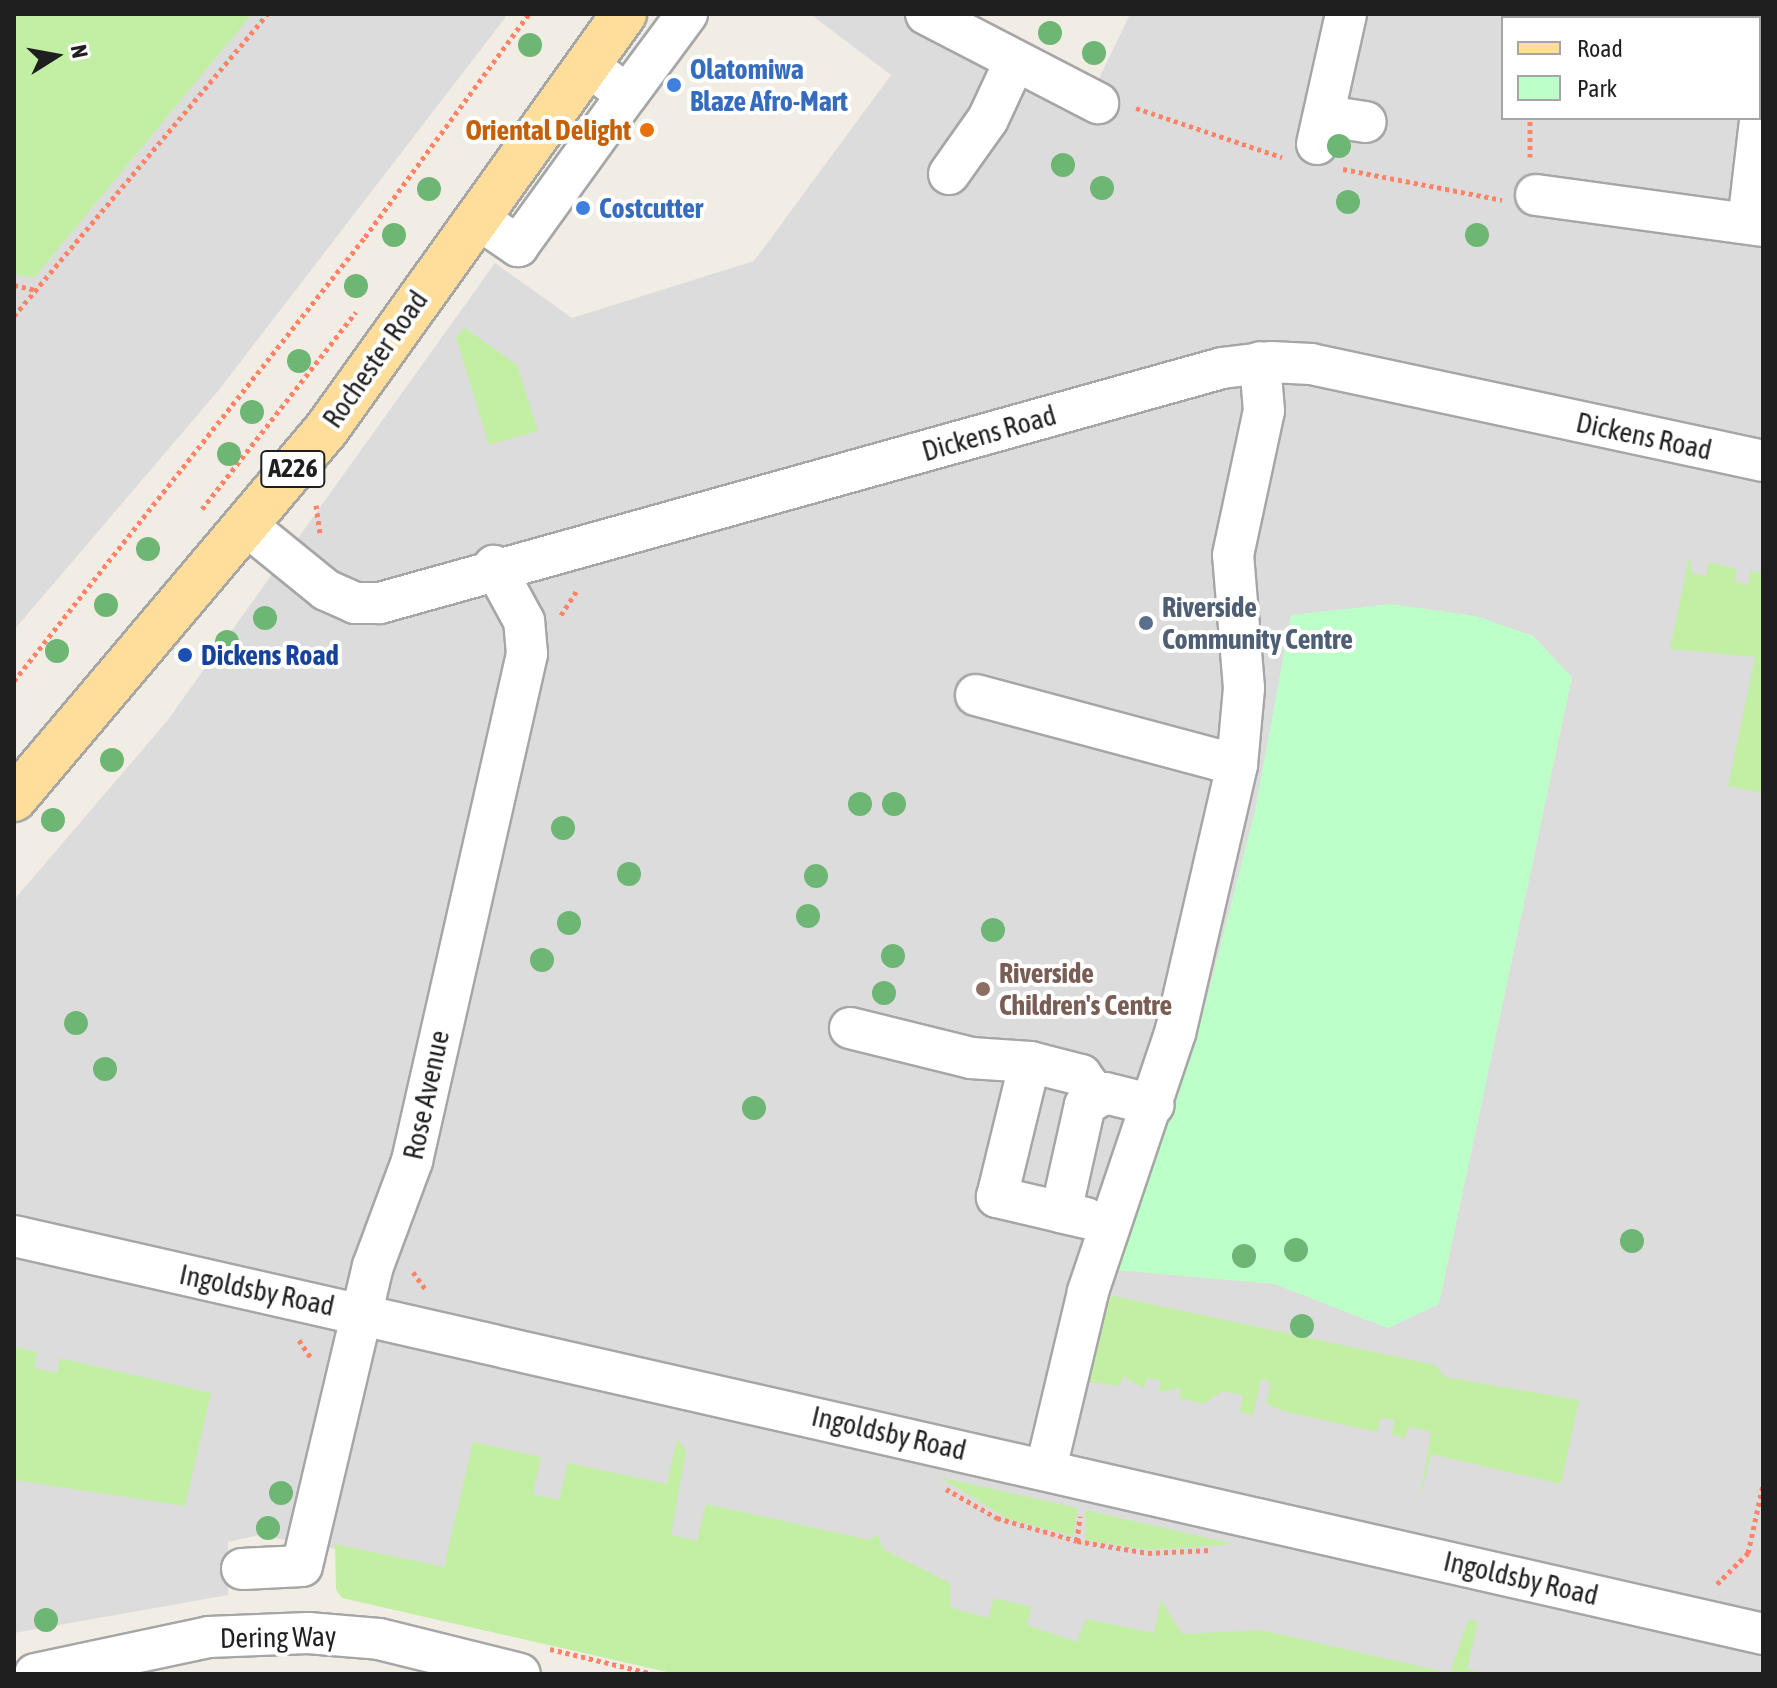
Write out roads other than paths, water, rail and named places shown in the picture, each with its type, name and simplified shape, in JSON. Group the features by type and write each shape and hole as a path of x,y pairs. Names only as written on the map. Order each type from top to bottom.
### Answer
{"main road":[{"name":"Rochester Road","path":"14,799 326,430 624,14"}],"street":[{"path":"477,218 518,246 687,14"},
{"path":"926,14 1013,65 1098,103"},
{"path":"1346,14 1321,130 1366,122"},
{"path":"587,65 627,95"},
{"path":"949,174 1013,65"},
{"path":"1536,195 1755,225 1763,95"},
{"path":"1046,1468 1088,1292 1154,1105 1237,765 1244,688 1233,555 1264,411 1260,362"},
{"name":"Dickens Road","path":"246,525 315,583 355,603 388,601 494,566 1260,362 1311,364 1763,461"},
{"name":"Rose Avenue","path":"242,1569 302,1566 377,1253 400,1208 513,741 528,635 494,566"},
{"path":"976,695 1237,765"},
{"path":"850,1028 971,1058 1030,1062 1081,1075 1096,1096 1154,1105"},
{"path":"1030,1062 997,1197 1113,1224"},
{"path":"1061,1212 1085,1105 1096,1096"},
{"name":"Ingoldsby Road","path":"14,1236 1762,1627"},
{"name":"Dering Way","path":"35,1674 209,1637 326,1634 426,1662 520,1674"}],"place":[{"name":"Olatomiwa Blaze Afro-Mart","path":"674,85"},
{"name":"Oriental Delight","path":"647,130"},
{"name":"Costcutter","path":"583,208"},
{"name":"Riverside Community Centre","path":"1146,623"},
{"name":"Dickens Road","path":"185,655"},
{"name":"Riverside Children's Centre","path":"983,989"}]}
